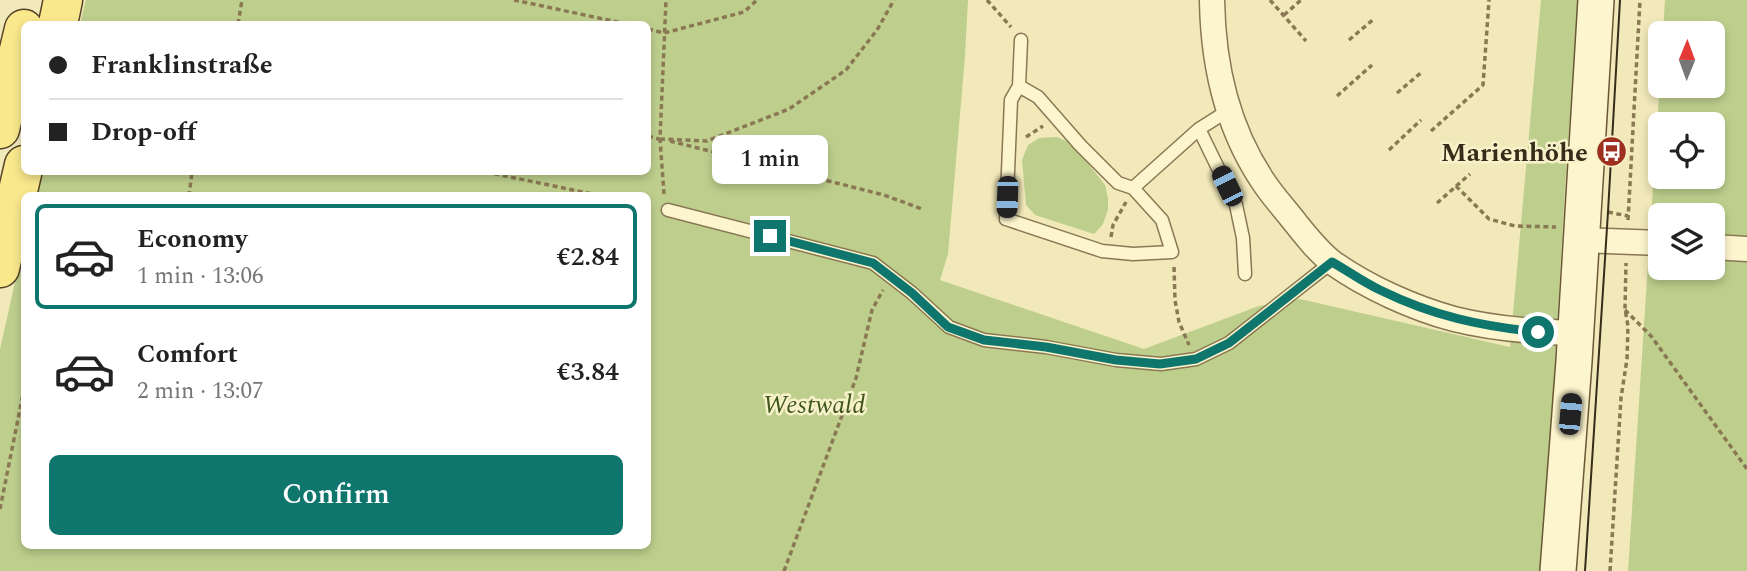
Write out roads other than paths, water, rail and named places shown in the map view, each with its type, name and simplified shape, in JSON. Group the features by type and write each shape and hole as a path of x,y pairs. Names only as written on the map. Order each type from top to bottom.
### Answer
{"main road":[{"path":"27,21 32,0"},
{"path":"59,21 64,0"},
{"path":"0,129 21,43"},
{"path":"0,268 22,175"}],"street":[{"path":"1212,0 1215,55 1223,94 1245,151 1266,186 1312,243 1332,262 1378,289 1422,309 1452,318 1488,327 1576,333"},
{"path":"1558,571 1576,333 1575,224 1597,0"},
{"path":"1575,224 1648,240"},
{"path":"1725,248 1747,249"}],"lane":[{"path":"1019,86 1038,97 1118,183 1133,188 1162,220 1172,252 1109,252 1006,219 1011,100 1019,86 1021,40"},
{"path":"1133,188 1199,130 1229,110"},
{"path":"1199,130 1236,205 1243,238 1245,274"},
{"path":"668,210 873,263 912,293 948,327 984,340 1160,364 1196,359 1229,343 1332,262"}],"tram line":[{"path":"1585,571 1620,0"}],"place":[{"name":"Marienhöhe","path":"1611,152"}],"park label":[{"name":"Westwald","path":"814,404"}]}
